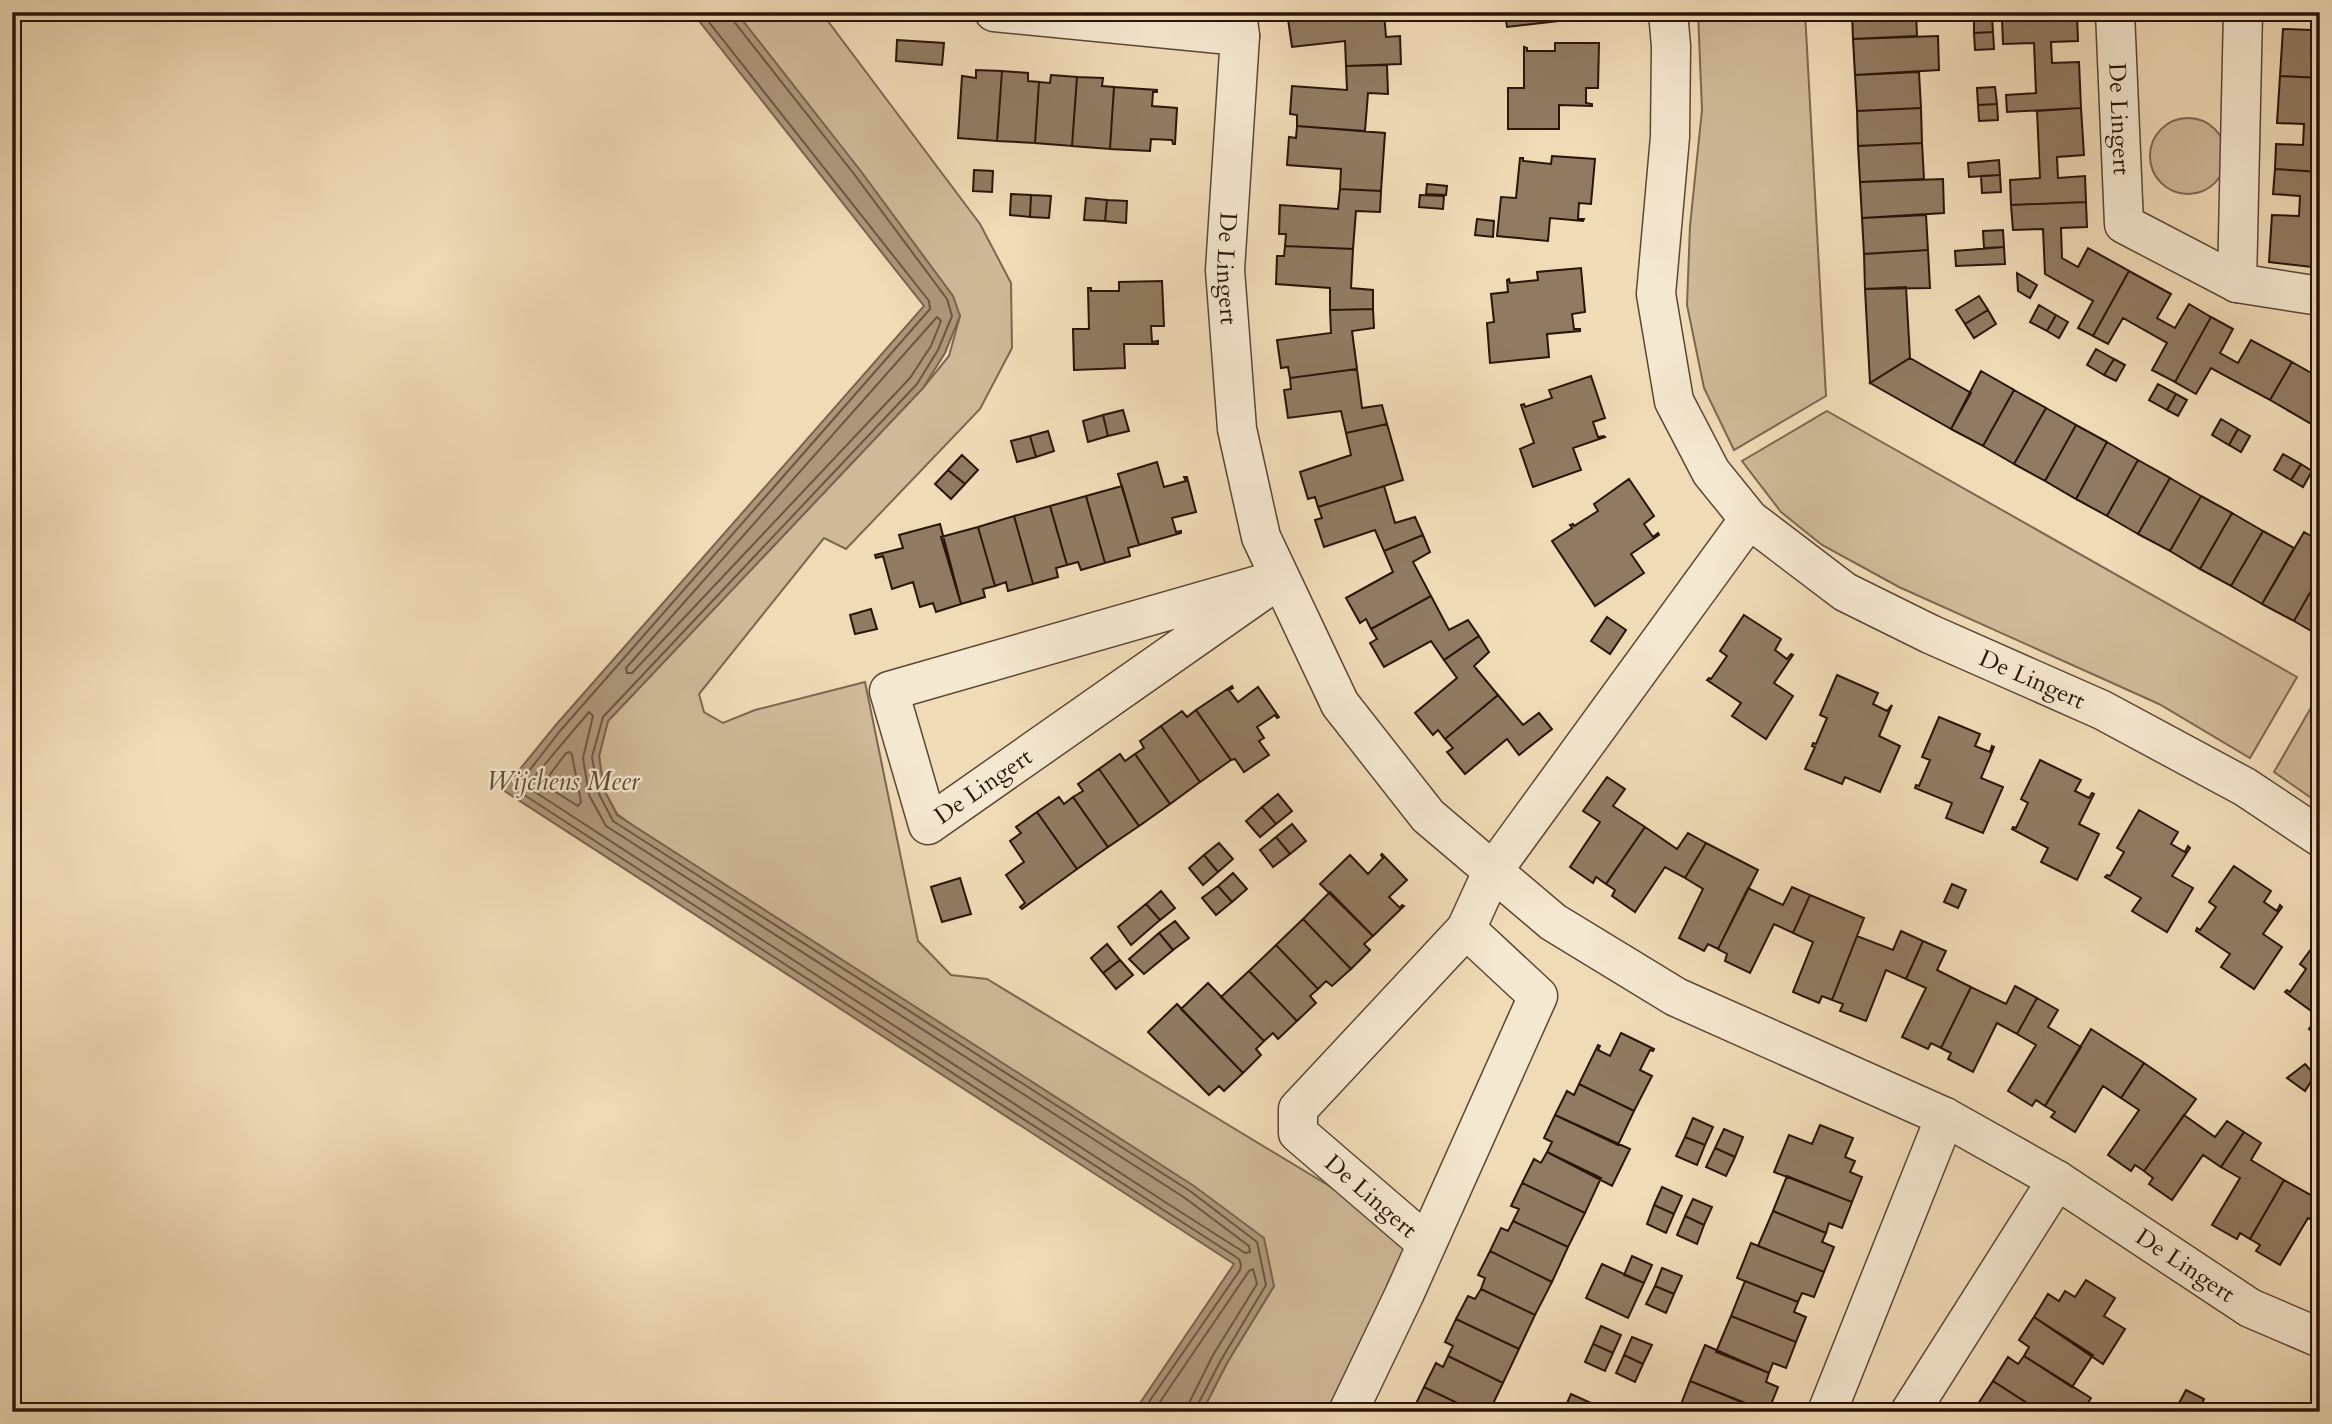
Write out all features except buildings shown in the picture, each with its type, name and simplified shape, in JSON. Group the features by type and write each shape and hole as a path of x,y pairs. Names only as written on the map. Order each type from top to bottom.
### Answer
{"street":[{"name":"De Lingert","path":"994,12 1238,24 1226,283 1237,429 1261,537 1340,704 1427,816 1553,922 1676,997 1945,1117 2057,1180 2249,1308 2320,1338"},
{"name":"De Lingert","path":"1668,12 1671,46 1670,137 1656,294 1674,401 1711,472 1749,519 1845,592 1930,634 2102,710 2245,787 2320,837"},
{"name":"De Lingert","path":"2115,12 2124,223 2237,283 2320,296"},
{"path":"2237,283 2243,12"},
{"name":"De Lingert","path":"1426,1243 1298,1133 1298,1109 1466,929 1492,872 1749,519"},
{"name":"De Lingert","path":"1279,579 950,809 928,825 889,691 1279,579"},
{"name":"De Lingert","path":"1348,1412 1404,1295 1538,996 1466,929"},
{"path":"1827,1412 1945,1117"},
{"path":"1910,1412 2057,1180"}],"shaded area":[{"path":"735,12 821,12 980,224 1011,283 1012,348 980,409 846,549 824,538 699,694 704,712 723,723 755,710 865,682 918,941 951,975 987,979 1412,1236 1327,1412 1202,1412 1227,1363 1274,1286 617,814 604,790 599,756 608,721 923,388 949,356 960,316"},
{"path":"1698,12 1805,12 1826,396 1734,450 1704,388 1687,305 1690,226 1702,110"},
{"path":"2181,118 2195,118 2209,124 2220,135 2226,156 2223,171 2215,183 2195,194 2181,194 2167,188 2156,177 2150,163 2150,149 2156,135 2167,124"},
{"path":"1827,411 2297,677 2250,758 2159,704 1899,587 1822,545 1781,512 1742,461"},
{"path":"2320,692 2320,804 2274,772"}],"water":[{"name":"Wijchens Meer","path":"692,12 736,12 860,170 953,296 960,316 945,353 923,388 608,721 599,756 604,790 617,815 1194,1186 1264,1238 1274,1286 1227,1363 1202,1412 1134,1412 1234,1264 503,790 555,726 924,306"}]}
